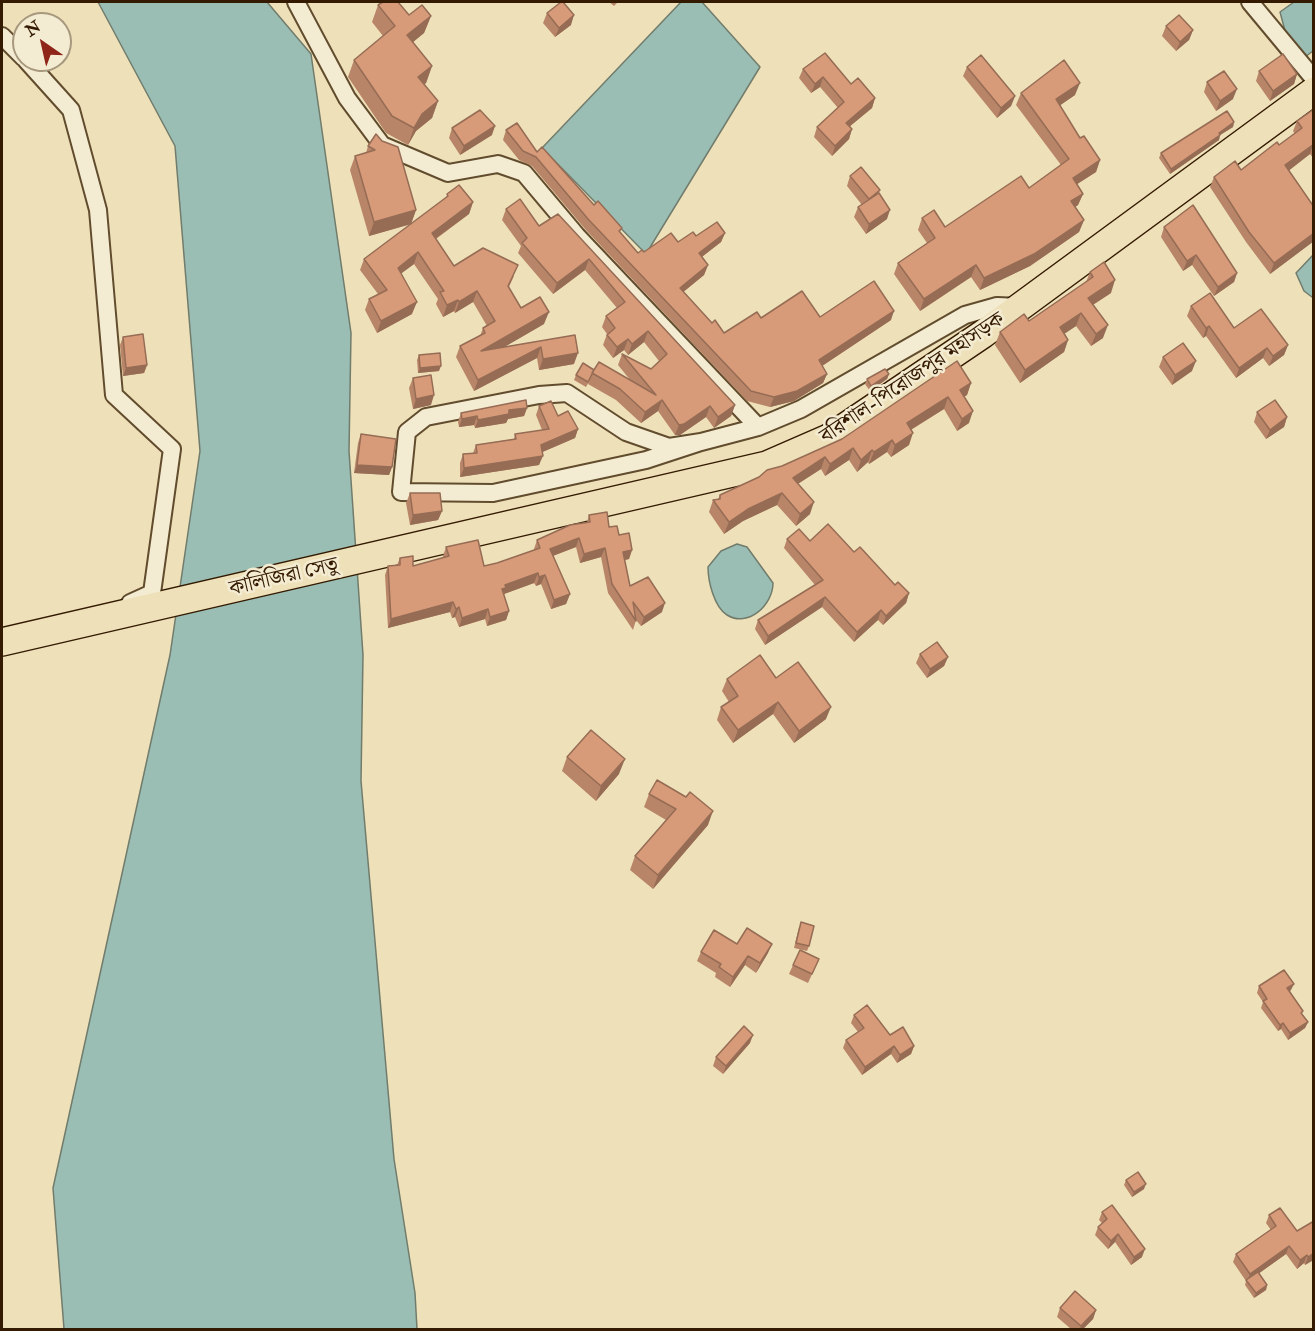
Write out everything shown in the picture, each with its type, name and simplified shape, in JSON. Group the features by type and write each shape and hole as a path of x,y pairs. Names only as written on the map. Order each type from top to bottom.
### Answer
{"highway":[{"name":"বরিশাল-পিরোজপুর মহাসড়ক","path":"453,539 767,465 829,438 1021,307 1314,92"},
{"name":"কালিজিরা সেতু","path":"104,619 453,539"},
{"path":"2,642 104,619"}],"street":[{"path":"296,2 347,98 382,145 448,173 498,164 525,172 577,236 758,427"},
{"path":"1250,2 1314,80"},
{"path":"37,72 71,110 98,210 114,395 172,449 152,593 104,619"},
{"path":"701,442 669,447 626,432 567,393 539,395 426,417 408,432 401,492 493,493 646,460 758,427 801,409 964,315 997,306 1021,307"}],"water":[{"path":"98,2 267,2 311,54 351,333 349,451 363,655 361,781 394,1159 415,1293 417,1329 64,1329 53,1188 170,655 200,451 175,146"},
{"path":"681,2 702,2 760,67 646,254 542,148"},
{"path":"1294,2 1313,2 1313,51 1305,57 1288,42 1280,12"},
{"path":"1313,255 1314,296 1312,297 1304,291 1296,273"},
{"path":"737,544 747,547 773,583 769,599 764,606 758,612 743,619 727,615 722,611 713,593 708,573 708,567 721,551"}],"building":[{"path":"383,2 398,2 409,15 422,5 431,16 407,35 432,66 418,77 438,101 422,114 414,128 392,116 354,60 395,26 378,5"},
{"path":"561,2 574,15 559,28 547,13"},
{"path":"1179,15 1193,30 1180,42 1166,26"},
{"path":"825,53 851,84 858,78 875,98 846,123 852,129 835,146 817,127 844,102 823,77 815,84 803,69"},
{"path":"1283,54 1297,74 1273,91 1259,71"},
{"path":"981,55 1015,96 1001,108 967,67"},
{"path":"1064,60 1080,83 1056,99 1080,138 1084,136 1100,160 1073,178 1083,194 1071,201 1084,220 1034,254 984,278 976,265 924,299 898,263 935,238 922,218 934,210 945,227 1021,176 1029,188 1069,159 1021,93"},
{"path":"1224,71 1237,89 1220,101 1207,82"},
{"path":"1314,109 1314,144 1285,165 1314,207 1314,233 1274,263 1249,232 1214,177 1235,161 1241,170 1277,142 1279,145 1302,128 1297,121"},
{"path":"480,110 495,126 464,146 452,128"},
{"path":"1227,111 1234,122 1219,133 1220,135 1171,169 1161,153"},
{"path":"517,123 537,152 542,147 594,205 598,201 622,228 619,231 638,253 642,250 644,252 671,233 678,242 693,232 696,236 717,222 725,233 699,253 708,265 680,288 712,323 715,320 724,333 757,312 761,318 802,291 820,317 874,281 894,311 819,360 827,374 797,391 774,397 751,391 588,219 536,157 523,151 506,130"},
{"path":"376,134 382,141 398,147 416,210 374,222 355,156 375,150 368,146"},
{"path":"861,167 880,190 869,199 850,176"},
{"path":"459,185 473,202 432,233 454,266 483,248 518,265 508,286 521,308 540,297 549,312 481,351 575,335 578,353 543,359 541,347 478,380 460,346 485,333 483,328 495,321 477,291 459,302 458,300 447,305 440,292 444,291 418,252 398,268 417,302 381,321 369,299 387,290 364,259 448,196 447,194"},
{"path":"879,193 890,210 869,224 858,207"},
{"path":"520,199 539,226 558,214 735,405 718,417 710,406 679,425 662,400 645,412 620,389 592,373 599,362 656,395 622,354 651,369 667,354 648,331 632,344 628,339 617,347 607,335 615,328 606,316 625,302 589,259 557,283 522,243 527,238 506,209"},
{"path":"1193,205 1237,273 1218,287 1196,255 1187,261 1164,227"},
{"path":"1104,262 1115,280 1088,298 1108,325 1096,334 1081,313 1060,327 1068,340 1025,370 1000,332 1024,314 1029,321 1093,277 1090,272"},
{"path":"1210,293 1234,328 1261,309 1288,345 1273,356 1267,348 1239,368 1209,326 1206,328 1191,306"},
{"path":"143,334 147,365 126,368 123,337"},
{"path":"1183,343 1196,361 1175,375 1163,357"},
{"path":"440,353 441,366 420,368 419,355"},
{"path":"957,361 971,383 960,390 973,411 962,419 948,397 907,423 913,433 895,445 892,440 874,452 872,450 861,460 853,448 830,464 825,457 793,478 814,502 800,514 782,493 748,509 729,522 713,500 720,499 720,495 759,477 767,470 782,466 842,439"},
{"path":"583,363 594,370 588,382 576,375"},
{"path":"885,369 889,374 871,386 867,379"},
{"path":"431,375 434,395 416,399 413,378"},
{"path":"526,400 527,408 509,410 509,414 478,420 477,416 462,419 461,413"},
{"path":"1275,400 1287,417 1270,430 1257,412"},
{"path":"551,401 558,416 568,411 578,429 541,445 543,456 464,468 463,454 477,453 476,445 516,439 515,434 549,429 539,406"},
{"path":"361,434 396,439 392,467 357,465"},
{"path":"410,493 440,493 442,511 413,515"},
{"path":"607,512 609,527 617,526 619,535 629,533 632,550 623,552 630,586 648,577 665,603 644,617 633,602 636,621 612,584 605,548 584,554 579,538 550,549 570,594 554,600 545,575 539,577 538,573 505,585 506,588 502,589 509,611 490,617 488,609 462,618 459,607 456,609 453,602 391,619 388,566 400,565 400,558 413,556 413,566 449,556 446,547 478,540 484,566 540,548 537,540 570,525 590,522 589,515"},
{"path":"828,524 854,552 860,547 895,585 898,582 909,593 886,616 881,610 857,632 825,597 768,636 758,620 823,580 787,539 799,529 810,541"},
{"path":"937,642 948,657 930,669 920,654"},
{"path":"760,655 776,678 798,662 831,707 799,731 778,702 738,730 721,707 738,696 727,679"},
{"path":"591,730 625,759 601,786 567,757"},
{"path":"657,780 686,797 690,792 713,811 658,875 635,856 676,809 649,794"},
{"path":"801,922 814,926 809,946 796,943"},
{"path":"747,928 772,944 760,963 748,956 733,977 719,967 721,964 701,952 714,930 737,944"},
{"path":"800,950 819,959 812,974 793,965"},
{"path":"1284,970 1294,984 1287,988 1308,1022 1290,1033 1283,1023 1280,1025 1263,1001 1267,999 1259,986"},
{"path":"867,1005 890,1035 903,1027 914,1046 900,1055 894,1046 865,1067 846,1040 864,1028 854,1015"},
{"path":"744,1026 753,1035 726,1066 716,1057"},
{"path":"1138,1172 1146,1184 1134,1192 1126,1180"},
{"path":"1112,1205 1145,1249 1134,1257 1118,1234 1111,1241 1098,1227 1107,1219 1102,1212"},
{"path":"1280,1208 1297,1231 1314,1221 1314,1253 1300,1260 1289,1246 1250,1274 1236,1254 1276,1226 1269,1215"},
{"path":"1258,1272 1267,1285 1256,1293 1246,1280"},
{"path":"1075,1291 1096,1310 1081,1326 1060,1308"}]}
